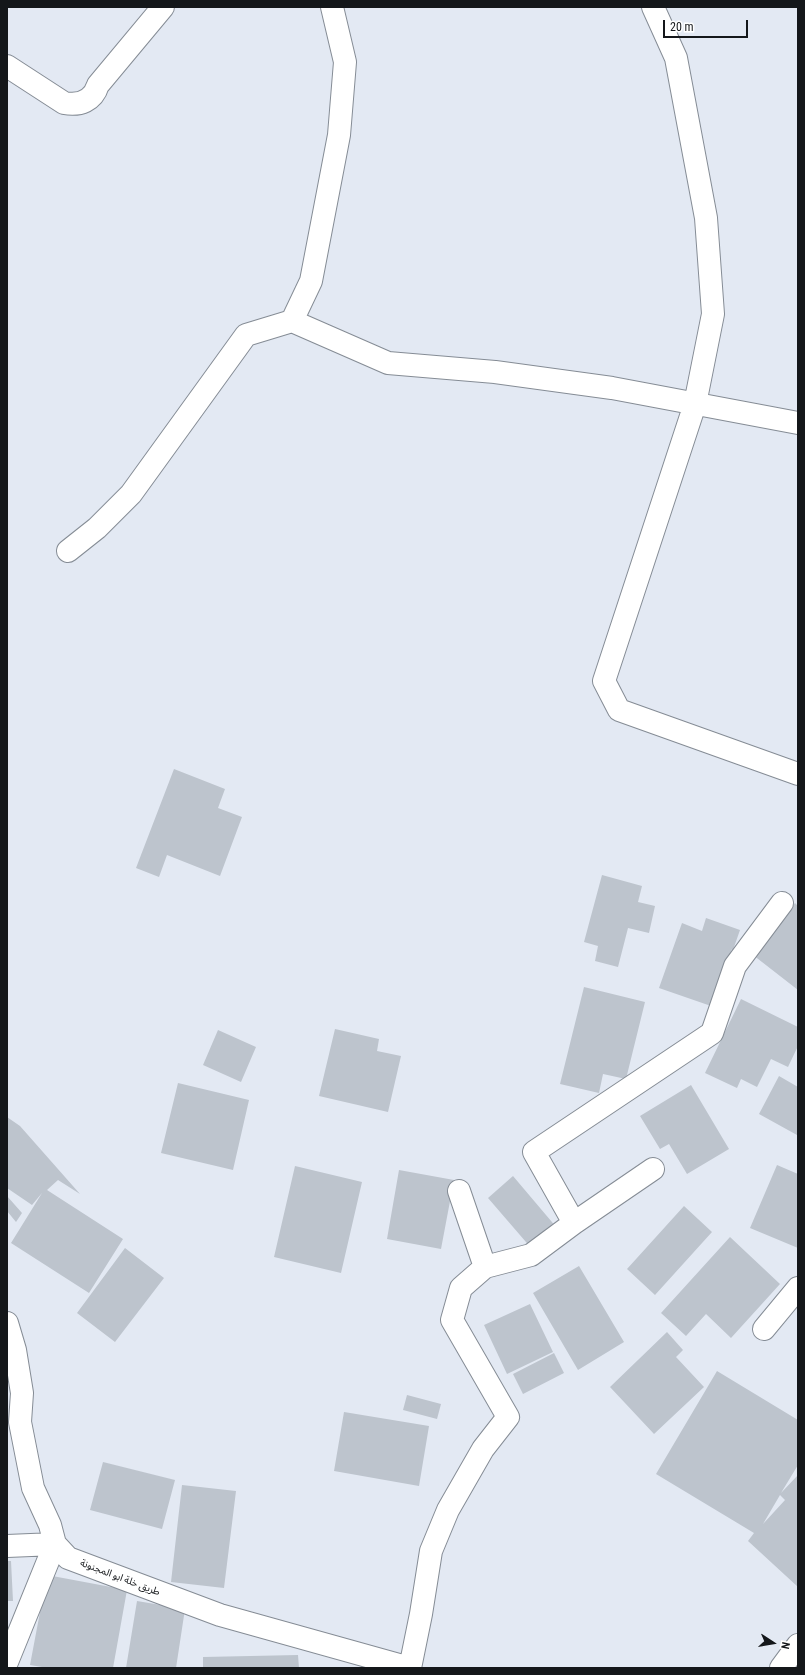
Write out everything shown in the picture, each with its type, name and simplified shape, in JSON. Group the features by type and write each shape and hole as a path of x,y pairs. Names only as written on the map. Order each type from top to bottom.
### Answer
{"street":[{"path":"7,66 64,103 72,105 81,103 92,96 98,85 164,7"},
{"path":"292,321 311,281 339,135 345,62 332,7"},
{"path":"653,7 676,58 706,218 713,314 695,404 604,680 619,710 798,774"},
{"path":"68,551 97,528 131,494 246,335 292,321 388,362 494,372 612,388 798,423"},
{"path":"574,1223 534,1152 712,1033 735,966 782,903"},
{"path":"410,1668 421,1614 431,1551 448,1510 483,1449 508,1417 452,1320 461,1288 485,1266 531,1255 574,1223 653,1169"},
{"path":"460,1191 485,1266"},
{"path":"764,1329 798,1288"},
{"name":"طريق خلة ابو المجنونة","path":"7,1323 15,1350 22,1392 20,1422 16,1439 33,1488 50,1524 55,1544 68,1558 220,1615 410,1668"},
{"path":"7,1546 55,1544 7,1662"},
{"path":"781,1668 798,1645"}],"building":[{"path":"174,769 225,789 218,808 242,817 220,876 167,855 159,877 136,868"},
{"path":"602,875 642,886 638,902 655,906 649,933 628,928 618,967 595,961 598,946 584,942"},
{"path":"795,903 798,906 798,990 753,955"},
{"path":"706,918 740,930 711,1006 659,988 682,923 702,931"},
{"path":"584,987 645,1002 626,1079 603,1074 599,1093 560,1084"},
{"path":"741,999 798,1027 798,1046 788,1067 771,1059 757,1087 741,1079 737,1088 705,1073"},
{"path":"335,1029 379,1039 377,1051 401,1056 388,1112 319,1096"},
{"path":"218,1030 256,1047 241,1082 203,1065"},
{"path":"779,1076 798,1087 797,1135 759,1114"},
{"path":"178,1083 249,1100 233,1170 161,1153"},
{"path":"691,1085 729,1149 687,1174 669,1144 660,1149 640,1116"},
{"path":"7,1117 20,1126 80,1194 58,1180 47,1190 123,1239 89,1293 11,1243 42,1193 32,1205 7,1188"},
{"path":"777,1165 798,1174 798,1248 750,1228"},
{"path":"295,1166 362,1182 341,1273 274,1257"},
{"path":"399,1170 454,1180 441,1249 387,1239"},
{"path":"513,1176 557,1228 532,1249 488,1198"},
{"path":"7,1196 22,1213 16,1222 7,1211"},
{"path":"684,1206 712,1232 655,1295 627,1269"},
{"path":"730,1237 780,1284 731,1338 706,1314 686,1336 661,1313"},
{"path":"125,1248 164,1278 115,1342 77,1313"},
{"path":"579,1266 624,1342 578,1370 533,1293"},
{"path":"530,1304 553,1352 507,1374 484,1325"},
{"path":"667,1332 683,1350 676,1357 704,1387 654,1434 610,1387"},
{"path":"554,1353 564,1373 523,1394 513,1374"},
{"path":"717,1371 798,1420 798,1465 781,1493 798,1475 798,1587 748,1541 754,1533 656,1474","holes":["780,1495 785,1500 763,1524"]},
{"path":"407,1395 441,1404 437,1419 403,1410"},
{"path":"344,1412 429,1426 419,1486 334,1471"},
{"path":"103,1462 175,1480 162,1529 90,1510"},
{"path":"182,1485 236,1491 224,1588 171,1582"},
{"path":"7,1561 11,1561 13,1601 7,1601"},
{"path":"47,1575 127,1590 113,1668 48,1668 30,1665"},
{"path":"137,1601 185,1609 176,1668 126,1668"},
{"path":"298,1655 299,1668 203,1668 203,1657"}]}
